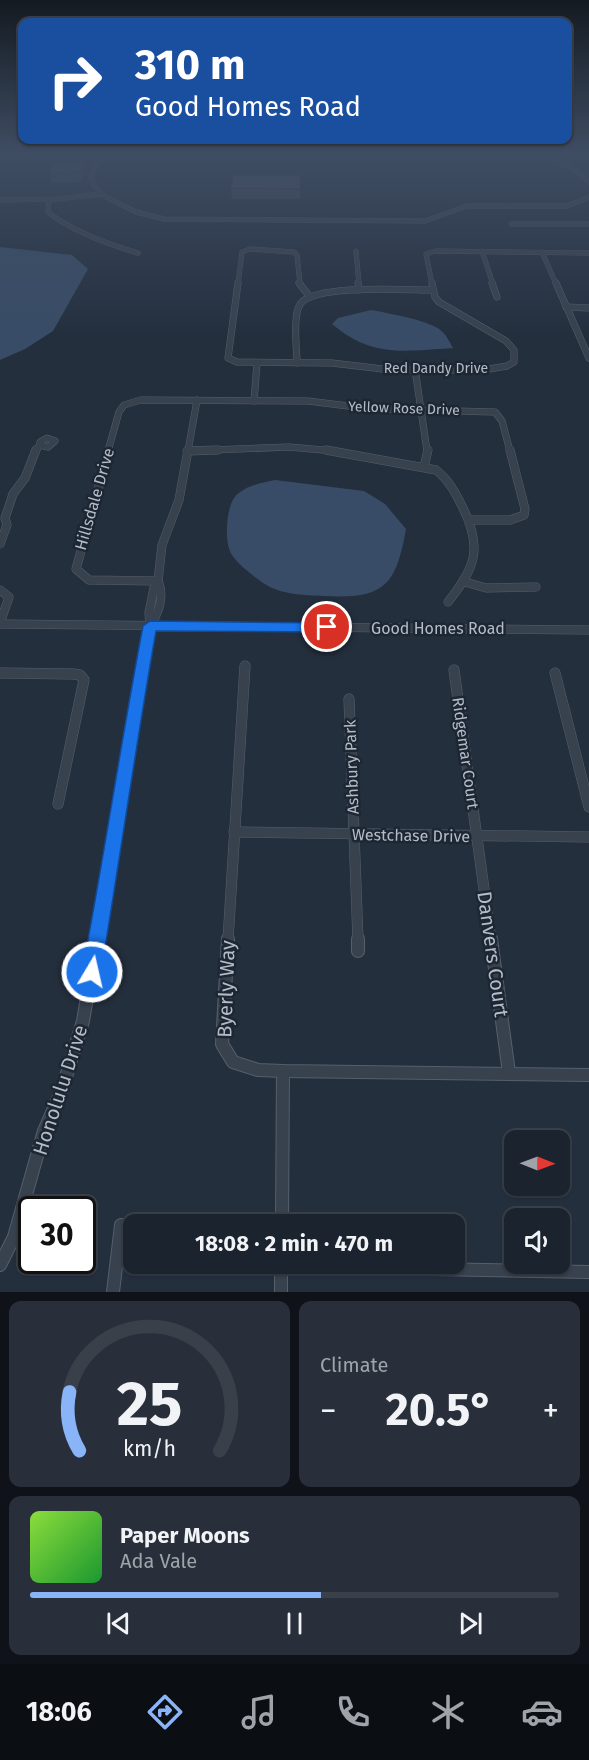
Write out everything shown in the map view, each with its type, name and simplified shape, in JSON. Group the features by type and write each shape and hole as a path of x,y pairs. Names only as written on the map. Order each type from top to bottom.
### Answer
{"street":[{"path":"52,214 120,248 138,253"},
{"path":"141,214 215,220 425,221 446,214"},
{"path":"511,224 589,224"},
{"name":"Red Dandy Drive","path":"310,297 298,284 297,255 294,252 250,249 240,254 227,355 231,361 332,363 391,370 496,368 514,362 516,355 506,341 439,302 433,290"},
{"path":"482,251 497,297"},
{"path":"356,252 359,290"},
{"path":"297,363 297,313 302,301 310,297 359,290 433,290 425,258 429,252 589,253"},
{"path":"542,252 589,358"},
{"path":"567,307 589,308"},
{"path":"254,401 257,363"},
{"path":"415,369 428,449 424,467"},
{"name":"Yellow Rose Drive","path":"148,400 308,401 372,409 486,410 500,416 525,509 524,515 510,520 469,520"},
{"name":"Hillsdale Drive","path":"148,400 131,402 119,412 76,569 88,580 158,580"},
{"name":"Honolulu Drive","path":"0,1265 17,1227 44,1131 62,1090 83,1021 150,626 158,614 163,589 158,580 162,545 179,500 197,400"},
{"path":"0,544 7,525 5,518 13,495 25,478 33,454 40,445"},
{"path":"187,451 316,448 424,467 444,475 469,520 477,551 474,566 465,582 448,602"},
{"path":"465,582 486,588 536,587"},
{"path":"0,590 9,597 0,623"},
{"name":"Good Homes Road","path":"0,623 589,630"},
{"name":"Byerly Way","path":"245,666 222,1044 233,1062 258,1070 283,1071 509,1072 589,1075"},
{"name":"Ridgemar Court","path":"454,670 477,836"},
{"path":"0,673 73,674 80,675 84,680 58,804"},
{"path":"555,673 589,807"},
{"name":"Ashbury Park","path":"349,699 358,951"},
{"name":"Westchase Drive","path":"234,832 589,837"},
{"name":"Danvers Court","path":"477,836 509,1072"},
{"path":"282,1214 283,1071"},
{"path":"113,1292 121,1225"},
{"path":"465,1269 589,1272"},
{"path":"281,1274 281,1292"}],"water":[{"path":"0,247 72,255 88,269 53,331 25,349 0,360"},
{"path":"371,310 406,317 433,326 444,333 453,348 389,350 361,343 332,324 338,318"},
{"path":"275,480 364,491 385,504 406,529 397,564 392,576 384,585 361,595 293,594 270,587 242,566 229,550 227,527 231,503 247,488"}],"route":[{"path":"92,972 120,813 123,775 150,626 327,627"}]}
